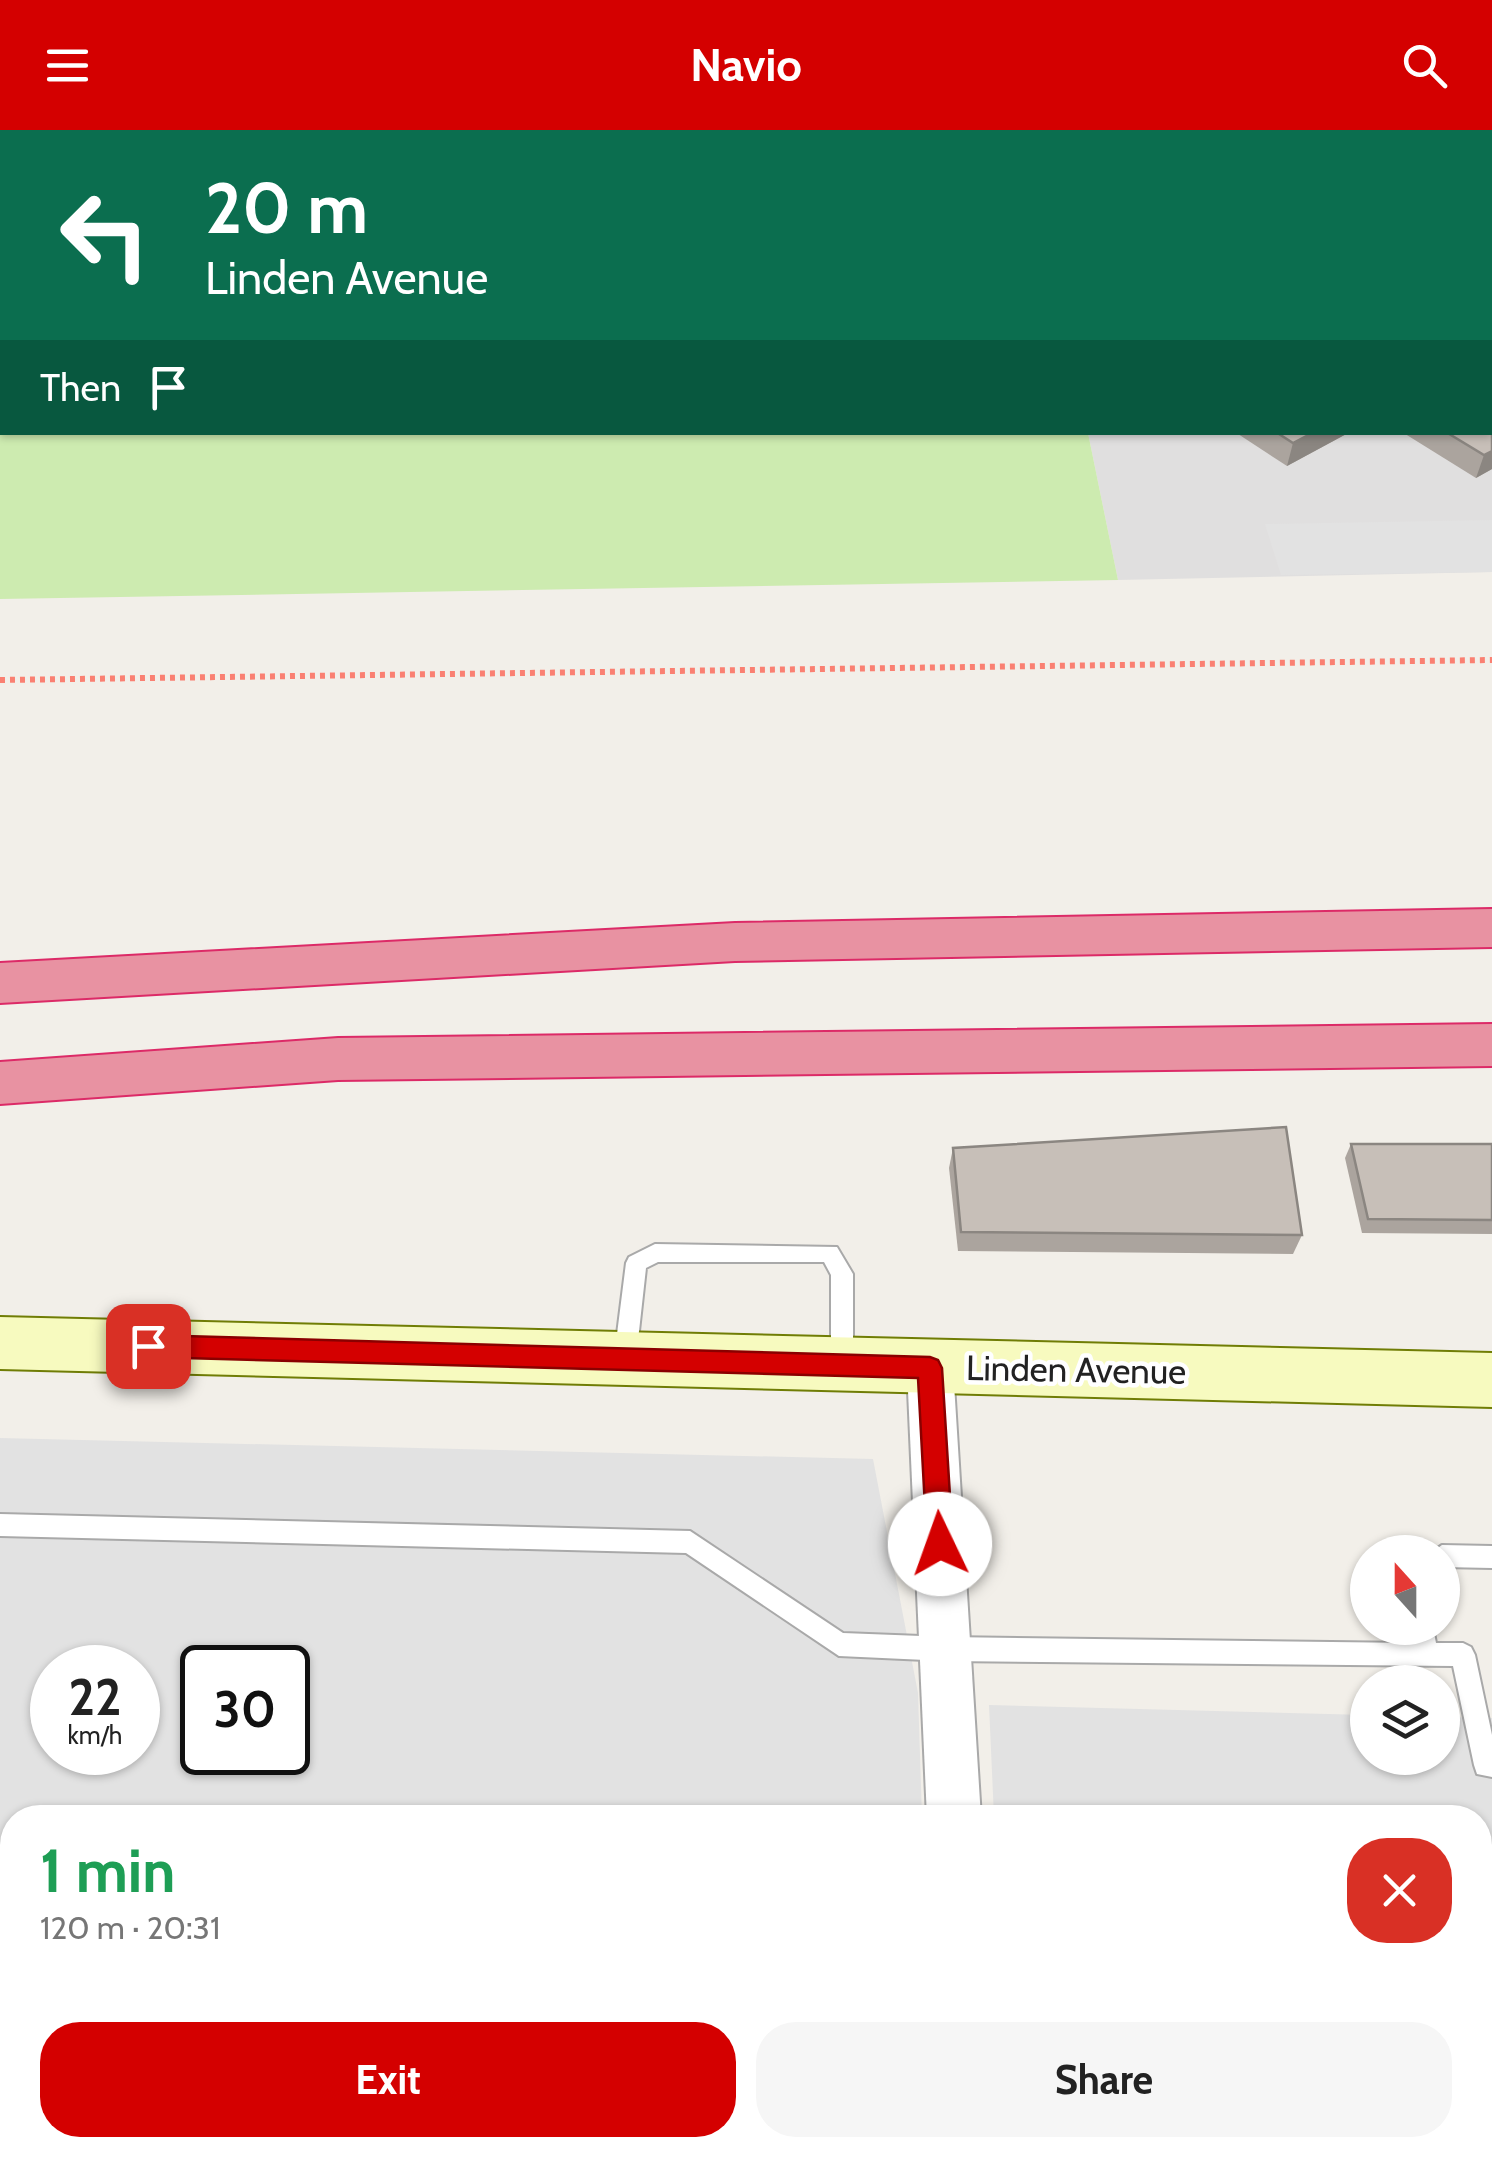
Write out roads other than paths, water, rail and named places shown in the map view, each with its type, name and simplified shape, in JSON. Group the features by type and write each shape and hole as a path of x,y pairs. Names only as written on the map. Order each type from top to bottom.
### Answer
{"highway":[{"path":"0,984 735,942 1492,890"},
{"path":"735,942 1492,928"},
{"path":"0,1083 338,1059 1492,1044"},
{"path":"1196,1050 1492,1073"}],"main road":[{"name":"Linden Avenue","path":"0,1343 1492,1380"}],"street":[{"path":"930,1368 953,1805"}],"lane":[{"path":"625,1358 636,1263 655,1252 830,1253 842,1274 842,1365"},
{"path":"0,1526 690,1542 839,1644 946,1649 1462,1655 1486,1765 1492,1765"},
{"path":"1460,1556 1492,1557"},
{"path":"1425,1645 1426,1654"}]}
